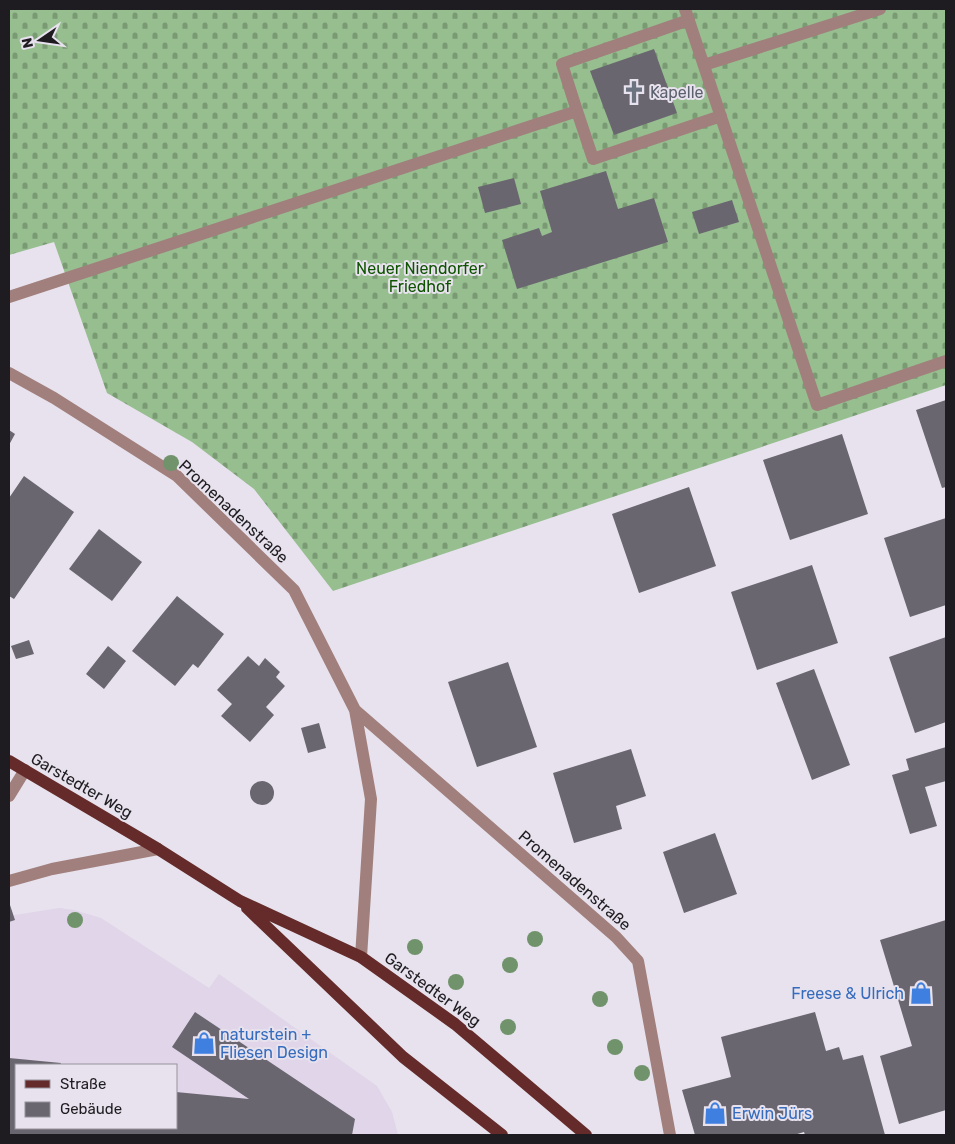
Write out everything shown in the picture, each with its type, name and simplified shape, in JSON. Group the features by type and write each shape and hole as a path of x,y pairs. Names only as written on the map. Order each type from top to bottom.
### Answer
{"main road":[{"name":"Garstedter Weg","path":"9,761 158,849 240,901 362,957 456,1024 586,1135"},
{"name":"Garstedter Weg","path":"240,901 403,1057 500,1134"}],"street":[{"path":"704,65 880,9"},
{"path":"721,116 593,159 562,64 687,15 704,65 721,116 817,405 946,361"},
{"path":"9,297 577,111"},
{"name":"Promenadenstraße","path":"9,373 54,398 177,476 294,590 355,710 371,799 362,957"},
{"name":"Promenadenstraße","path":"355,710 616,937 638,961 670,1135"},
{"path":"9,796 25,770"},
{"path":"9,881 52,869 158,849"}],"shaded area":[{"path":"59,908 74,910 101,918 209,988 219,974 377,1086 392,1112 398,1135 9,1135 9,916"}],"green space":[{"name":"Neuer Niendorfer Friedhof","path":"9,9 946,9 946,385 333,591 254,489 192,442 107,393 54,242 9,255"}],"building":[{"name":"Kapelle","path":"654,49 677,113 614,135 590,71"},
{"path":"606,171 618,209 654,198 668,242 517,289 502,240 539,228 542,236 552,232 540,191"},
{"path":"514,178 521,204 485,213 478,187"},
{"path":"732,200 739,222 699,234 692,212"},
{"path":"946,400 946,487 942,488 916,410"},
{"path":"9,430 15,434 9,445"},
{"path":"842,434 868,514 790,540 763,460"},
{"path":"24,476 74,512 14,599 9,596 9,498"},
{"path":"689,487 716,566 639,593 612,514"},
{"path":"946,518 946,605 910,617 884,538"},
{"path":"99,529 142,562 112,601 69,569"},
{"path":"812,565 838,643 757,670 731,592"},
{"path":"177,596 224,634 198,668 193,664 175,686 132,651"},
{"path":"946,637 946,722 915,733 889,657"},
{"path":"29,640 34,654 16,659 11,646"},
{"path":"108,646 126,661 104,689 86,674"},
{"path":"248,656 259,666 265,658 280,672 276,677 285,686 266,707 274,715 250,742 221,716 232,704 217,690"},
{"path":"508,662 537,747 477,767 448,682"},
{"path":"814,669 850,765 812,780 776,683"},
{"path":"319,723 326,748 308,753 301,728"},
{"path":"946,747 946,781 925,787 937,826 910,834 892,775 909,770 906,759"},
{"path":"631,749 646,796 616,806 622,829 574,843 553,773"},
{"path":"262,781 271,784 274,793 271,802 262,805 253,802 250,793 253,784"},
{"path":"715,833 737,894 684,913 663,852"},
{"path":"9,902 15,920 9,922"},
{"name":"Freese & Ulrich","path":"946,920 946,1110 899,1124 880,1056 912,1046 880,940"},
{"path":"195,1012 355,1119 352,1135 9,1135 9,1058 61,1063 15,1064 15,1129 178,1129 178,1092 249,1099 172,1047"},
{"path":"815,1012 826,1051 839,1047 843,1060 863,1055 885,1135 805,1135 804,1132 794,1135 695,1135 682,1090 731,1077 721,1037"}],"place":[{"name":"Kapelle","path":"634,92"},
{"name":"Freese & Ulrich","path":"921,993"},
{"name":"naturstein + Fliesen Design","path":"204,1043"},
{"name":"Erwin Jürs","path":"715,1113"}]}
